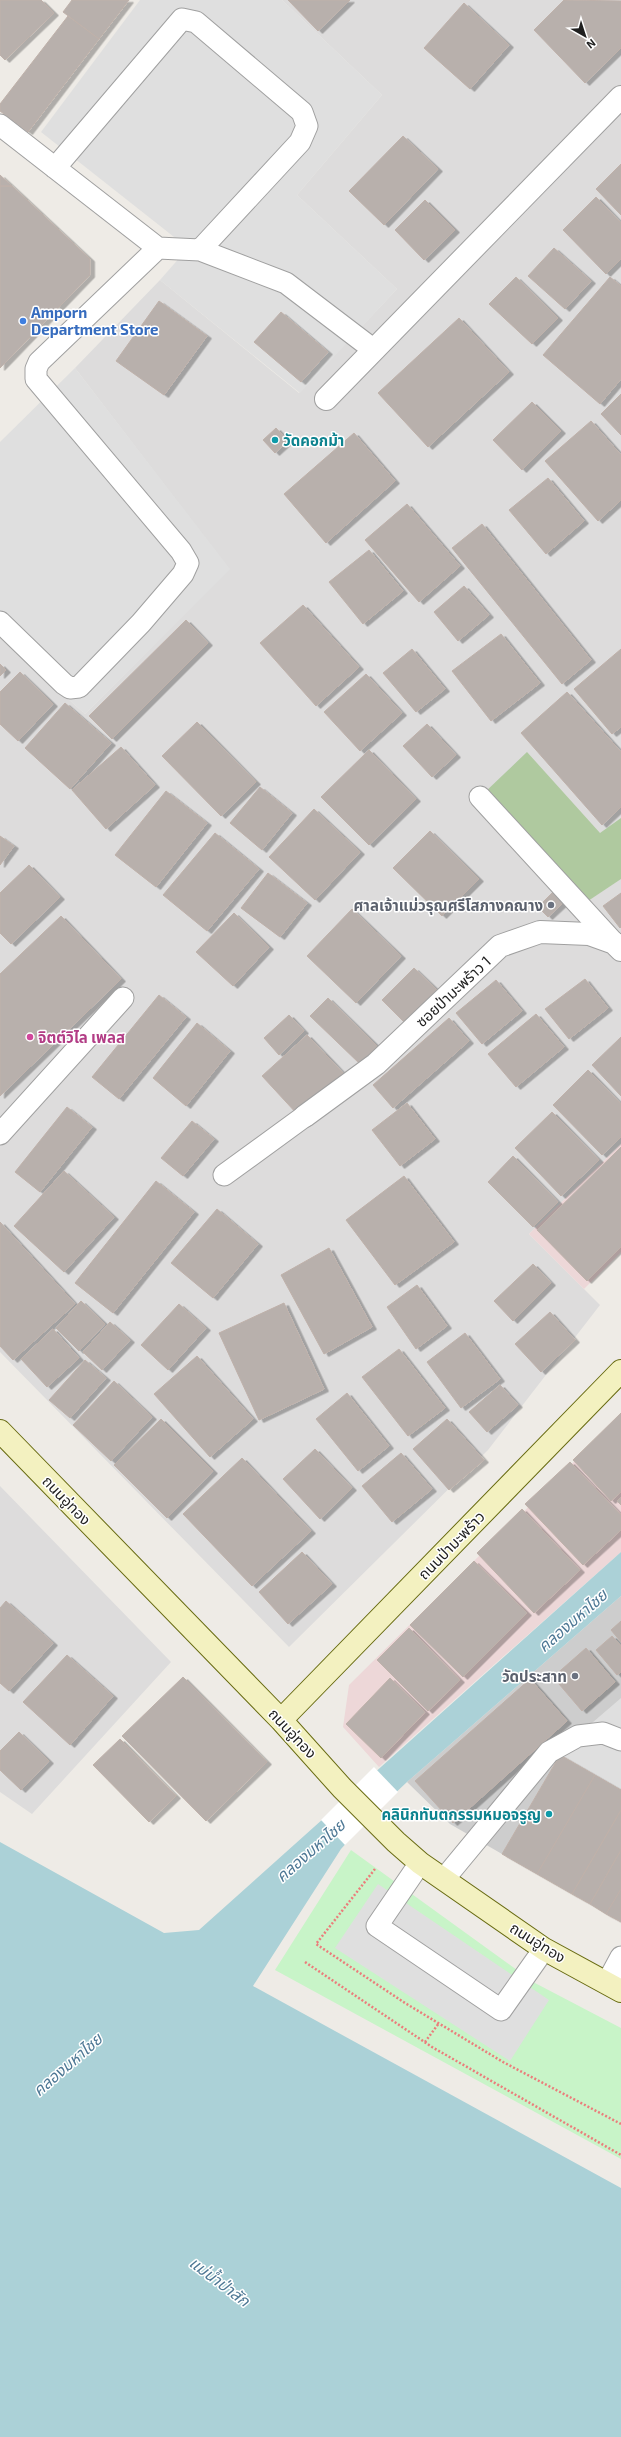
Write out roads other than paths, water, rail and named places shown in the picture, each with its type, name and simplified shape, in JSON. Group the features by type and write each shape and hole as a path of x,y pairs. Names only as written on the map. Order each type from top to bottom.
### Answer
{"main road":[{"name":"ถนนป่ามะพร้าว","path":"281,1720 621,1371"},
{"name":"ถนนอู่ทอง","path":"0,1431 281,1720 372,1818 420,1863 544,1949 614,1987"}],"street":[{"path":"326,399 621,97"},
{"name":"ซอยป่ามะพร้าว 1","path":"305,1116 376,1064 500,946 540,932 589,934 618,946"}],"lane":[{"path":"55,168 182,19 196,22 302,112 307,126 300,142 200,250"},
{"path":"0,125 158,248 200,250 286,283 374,350"},
{"path":"0,622 64,684 70,688 78,687 141,623 183,574 188,563 181,551 36,380 36,369 39,362 158,248"},
{"path":"480,797 618,946"},
{"path":"0,1134 123,998"},
{"path":"224,1175 305,1116"},
{"path":"444,1879 549,1752 578,1736 603,1732 621,1740"},
{"path":"420,1863 377,1926 501,2010 544,1949"},
{"path":"614,1987 621,1957"}],"water":[{"path":"621,1552 621,1596 407,1782 369,1818 341,1849 253,1986 621,2188 621,2437 0,2437 0,1842 164,1933 199,1930"}],"place":[{"name":"Amporn Department Store","path":"23,321"},
{"name":"วัดคอกม้า","path":"275,440"},
{"name":"ศาลเจ้าแม่วรุณศรีโสภางคณาง","path":"551,905"},
{"name":"จิตต์วิไล เพลส","path":"30,1037"},
{"name":"วัดประสาท","path":"575,1676"},
{"name":"คลินิกทันตกรรมหมอจรูญ","path":"549,1814"}],"water label":[{"name":"คลองมหาไชย","path":"572,1620"},
{"name":"คลองมหาไชย","path":"310,1850"},
{"name":"คลองมหาไชย","path":"67,2064"},
{"name":"แม่น้ำป่าสัก","path":"220,2281"}]}
